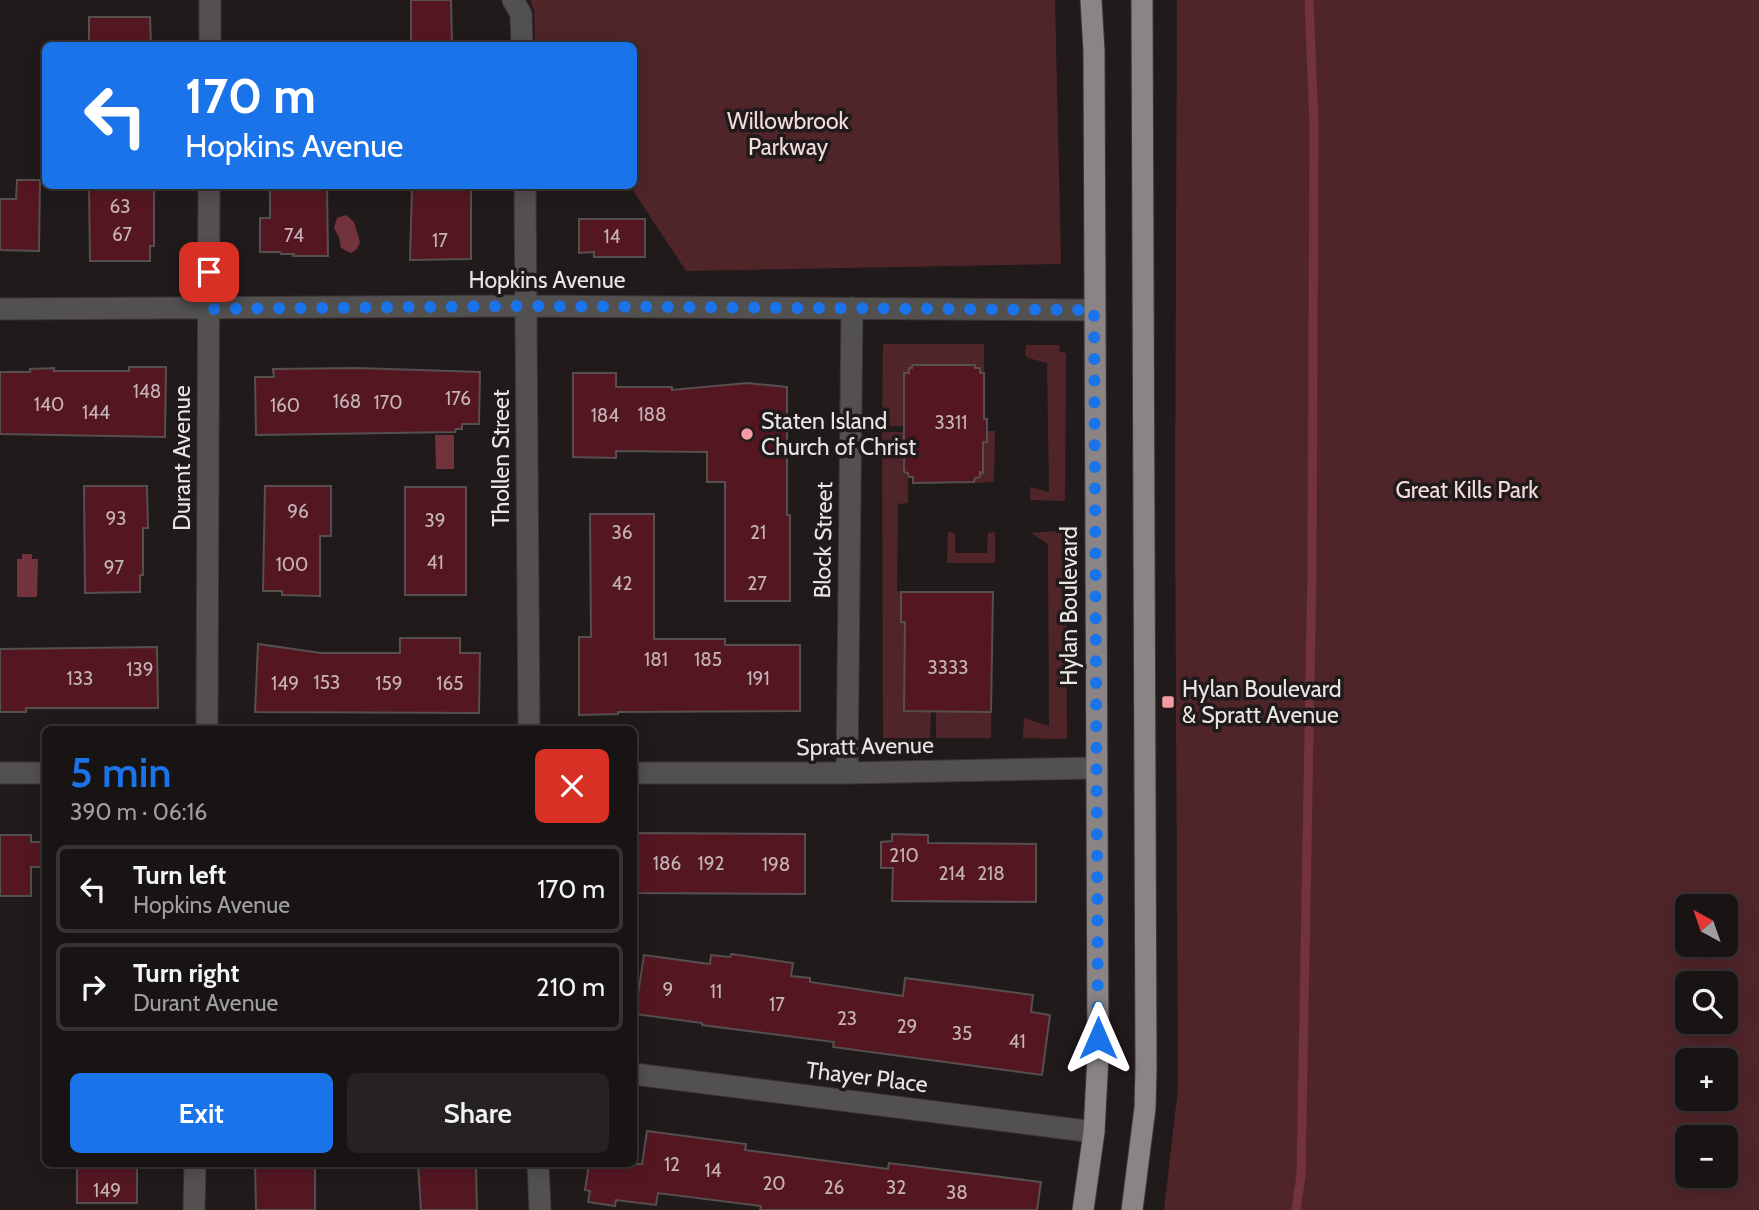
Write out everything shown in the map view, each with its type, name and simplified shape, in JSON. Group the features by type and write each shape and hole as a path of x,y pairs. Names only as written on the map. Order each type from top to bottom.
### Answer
{"main road":[{"name":"Hylan Boulevard","path":"1083,1210 1094,1132 1098,1056 1094,51 1091,0"},
{"path":"1132,1210 1145,1108 1146,1069 1142,0"}],"street":[{"path":"210,0 210,42"},
{"path":"513,0 521,14 522,42"},
{"name":"Durant Avenue","path":"207,726 209,189"},
{"name":"Thollen Street","path":"525,189 529,726"},
{"name":"Hopkins Avenue","path":"0,309 526,306 1094,310"},
{"name":"Block Street","path":"847,773 852,308"},
{"name":"Spratt Avenue","path":"637,773 847,773 1096,768"},
{"path":"0,774 42,774"},
{"name":"Thayer Place","path":"637,1074 1094,1132"},
{"path":"194,1210 195,1167"},
{"path":"538,1167 540,1210"}],"green space":[{"name":"Willowbrook Parkway","path":"530,0 1055,0 1061,264 686,271 632,189 637,189 637,42 535,42 534,10"},
{"name":"Great Kills Park","path":"1177,0 1759,0 1759,1210 1164,1210 1178,1088 1175,512"},
{"path":"883,344 984,344 984,373 912,365 912,368 909,368 904,426 882,426"},
{"path":"1026,345 1059,345 1060,352 1066,353 1065,501 1030,500 1030,487 1049,492 1047,363 1028,358 1025,355"},
{"path":"987,431 995,431 994,482 974,483 975,478 982,473 983,442"},
{"path":"882,432 904,432 904,472 908,473 908,503 898,504 897,591 901,592 901,622 905,622 905,711 931,711 930,738 883,738"},
{"path":"1066,530 1067,739 1023,738 1024,718 1049,726 1048,544 1031,533"},
{"path":"948,532 955,533 955,553 987,553 988,533 995,532 995,563 947,563"},
{"path":"936,711 991,712 991,738 936,738"}],"shaded area":[{"path":"346,215 354,222 360,242 357,249 351,253 341,248 334,228 337,218"},
{"path":"435,435 454,435 454,469 436,469"},
{"path":"22,554 32,554 32,559 38,559 37,597 17,597 17,559 22,559"}],"building":[{"path":"411,0 451,0 452,42 411,42"},
{"path":"89,17 150,17 151,42 89,42"},
{"path":"17,180 40,180 39,251 0,250 0,199 16,199"},
{"path":"89,189 154,189 154,246 150,246 150,261 90,261"},
{"path":"270,189 327,189 328,256 260,252 260,218 270,218"},
{"path":"412,189 471,189 471,259 410,260"},
{"path":"579,219 645,219 645,257 594,257 594,252 579,253"},
{"path":"912,365 975,365 975,368 980,368 980,373 984,373 987,442 983,442 983,473 980,472 980,477 975,478 974,482 913,483 913,477 904,472 904,373 909,373"},
{"path":"129,367 166,367 165,437 0,434 0,372 30,372 30,369 54,368 54,371 129,371"},
{"path":"357,368 480,372 479,424 462,424 462,429 456,429 455,432 256,435 255,377 274,377 273,369"},
{"path":"573,373 616,373 616,387 672,387 672,390 747,383 787,387 790,601 725,601 725,482 707,482 707,452 616,451 616,458 573,457"},
{"path":"84,486 147,486 148,528 143,528 143,575 140,575 140,592 85,593"},
{"path":"265,486 331,486 331,536 320,536 320,596 282,595 282,591 263,591"},
{"path":"405,487 466,487 466,595 405,595"},
{"path":"590,514 654,514 654,639 725,639 725,645 800,645 800,711 618,712 579,715 579,637 591,637"},
{"path":"901,592 993,592 991,712 904,711 905,622 901,622"},
{"path":"400,638 460,638 460,653 480,653 479,713 255,712 258,644 321,653 400,653"},
{"path":"157,647 158,708 26,708 26,712 0,712 0,649"},
{"path":"638,833 805,834 805,894 638,893"},
{"path":"892,834 928,835 928,843 1036,844 1036,902 892,901 893,868 881,868 881,842 892,841"},
{"path":"0,835 31,835 31,842 41,842 41,867 31,867 31,896 0,896"},
{"path":"731,954 793,963 791,976 810,978 810,982 903,996 905,978 1033,995 1031,1012 1050,1015 1042,1075 833,1047 834,1042 637,1014 644,955 710,964 711,955 730,957"},
{"path":"647,1131 746,1144 745,1150 888,1169 889,1163 1041,1182 1037,1210 760,1210 761,1206 658,1193 656,1205 616,1200 615,1206 588,1202 590,1191 585,1190 589,1167 637,1167 637,1164 642,1164"},
{"path":"77,1167 137,1167 137,1203 77,1203"},
{"path":"255,1167 315,1167 315,1210 256,1210"},
{"path":"418,1167 476,1167 477,1210 421,1210"}],"waterway":[{"path":"1296,1210 1301,1176 1312,570 1314,124 1309,0"}],"place":[{"name":"Staten Island Church of Christ","path":"747,434"},
{"name":"Hylan Boulevard & Spratt Avenue","path":"1168,702"}],"route":[{"path":"209,272 208,309 526,306 1094,310 1098,1038"}]}
